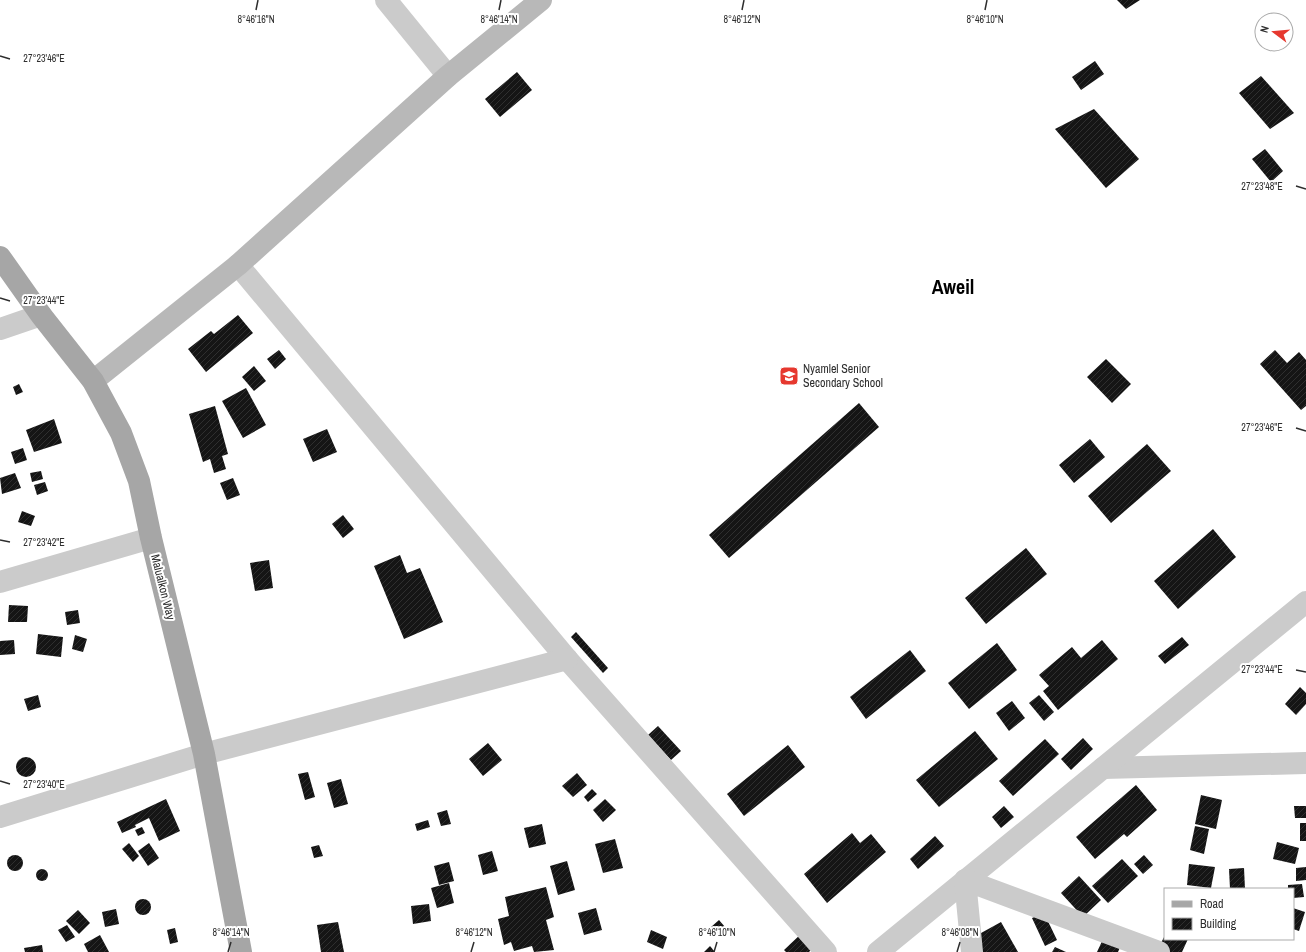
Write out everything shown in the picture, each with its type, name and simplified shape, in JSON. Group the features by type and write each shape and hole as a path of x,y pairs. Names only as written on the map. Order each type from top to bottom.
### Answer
{"main road":[{"path":"93,381 238,264 448,76 541,0"},
{"name":"Malualkon Way","path":"0,257 41,315 93,381 121,433 139,481 151,538 204,754 241,952"}],"street":[{"path":"386,0 448,76"},
{"path":"238,264 567,659 826,952"},
{"path":"0,329 41,315"},
{"path":"0,582 151,538"},
{"path":"878,952 1306,602"},
{"path":"1282,621 1306,621"},
{"path":"0,817 204,754 567,659"},
{"path":"1102,768 1306,763"},
{"path":"965,880 972,952"},
{"path":"965,880 1159,952"}],"building":[{"path":"1117,0 1140,0 1126,9"},
{"path":"1095,61 1104,74 1081,90 1072,77"},
{"path":"517,72 532,90 500,117 485,99"},
{"path":"1261,76 1294,113 1270,129 1239,93"},
{"path":"1094,109 1139,159 1106,188 1055,129"},
{"path":"1265,149 1283,171 1271,182 1252,159"},
{"path":"238,315 253,333 206,372 188,349 211,331 214,334"},
{"path":"279,350 286,359 275,369 267,359"},
{"path":"1275,350 1287,363 1299,352 1306,360 1306,406 1301,410 1260,364"},
{"path":"1106,359 1131,384 1112,403 1087,377"},
{"path":"254,366 266,381 254,391 242,377"},
{"path":"19,384 23,392 16,395 13,387"},
{"path":"246,388 266,425 243,438 222,401"},
{"path":"859,403 879,427 729,558 709,535"},
{"path":"215,406 228,454 222,456 226,469 214,473 210,459 203,462 189,414"},
{"path":"54,419 62,443 34,452 26,430"},
{"path":"327,429 337,452 313,462 303,439"},
{"path":"1090,439 1105,457 1074,483 1059,465"},
{"path":"1147,444 1171,471 1111,523 1088,496"},
{"path":"23,448 27,460 15,464 11,452"},
{"path":"41,471 43,479 32,482 30,473"},
{"path":"15,473 21,488 2,494 0,478"},
{"path":"233,478 240,495 227,500 220,483"},
{"path":"45,482 48,491 37,495 34,485"},
{"path":"22,511 35,516 31,526 18,522"},
{"path":"343,515 354,529 343,538 332,524"},
{"path":"1213,529 1236,557 1178,609 1154,581"},
{"path":"1026,548 1047,574 986,624 965,598"},
{"path":"400,555 407,573 420,568 443,622 404,639 374,566"},
{"path":"269,560 273,588 255,591 250,563"},
{"path":"9,605 28,606 27,622 8,622"},
{"path":"78,610 80,623 67,625 65,612"},
{"path":"576,632 608,668 603,673 571,637"},
{"path":"38,634 63,637 61,657 36,654"},
{"path":"75,635 87,639 83,652 72,649"},
{"path":"1182,637 1189,645 1165,664 1158,656"},
{"path":"14,640 15,654 0,655 0,641"},
{"path":"1102,640 1118,659 1058,710 1043,691 1049,686 1039,675 1072,647 1081,658"},
{"path":"997,643 1017,670 969,709 948,683"},
{"path":"910,650 926,671 866,719 850,697"},
{"path":"1300,687 1306,693 1306,704 1296,715 1285,704"},
{"path":"38,695 41,707 28,711 24,699"},
{"path":"1039,695 1054,712 1044,721 1029,703"},
{"path":"1012,701 1025,718 1009,731 996,713"},
{"path":"658,726 681,751 671,760 648,735"},
{"path":"975,731 998,759 939,807 916,780"},
{"path":"1083,738 1093,749 1071,770 1061,759"},
{"path":"1045,739 1059,754 1013,796 999,781"},
{"path":"488,743 502,760 483,776 469,759"},
{"path":"788,745 805,767 744,816 727,794"},
{"path":"26,757 33,760 36,767 33,774 26,777 19,774 16,767 19,760"},
{"path":"308,772 315,797 305,800 298,774"},
{"path":"577,773 587,785 573,797 562,786"},
{"path":"341,779 348,804 334,808 327,783"},
{"path":"1136,785 1157,810 1127,837 1124,834 1095,859 1076,837"},
{"path":"592,789 597,794 588,802 584,797"},
{"path":"1201,795 1222,800 1216,829 1195,824"},
{"path":"166,799 180,831 159,841 149,818 135,825 136,827 122,833 117,822"},
{"path":"605,799 616,810 603,822 593,810"},
{"path":"1004,806 1014,817 1001,828 992,817"},
{"path":"1294,806 1306,806 1306,818 1295,818"},
{"path":"447,810 451,824 441,826 437,813"},
{"path":"428,820 430,827 417,831 415,824"},
{"path":"1300,823 1306,823 1306,841 1300,841"},
{"path":"542,824 546,844 529,848 524,828"},
{"path":"1195,826 1209,829 1204,854 1190,850"},
{"path":"142,827 145,833 138,836 135,830"},
{"path":"852,833 860,843 871,834 886,852 827,903 804,874"},
{"path":"935,836 944,846 918,869 910,859"},
{"path":"615,839 623,868 603,873 595,844"},
{"path":"1277,842 1299,848 1295,864 1273,859"},
{"path":"129,843 139,856 133,862 122,849"},
{"path":"149,843 159,858 148,866 138,851"},
{"path":"319,845 323,856 314,858 311,847"},
{"path":"492,851 498,871 483,875 478,855"},
{"path":"12,855 18,855 23,860 21,869 18,871 12,871 7,866 7,860"},
{"path":"1144,855 1153,865 1143,874 1134,864"},
{"path":"1122,859 1138,876 1108,903 1092,886"},
{"path":"567,861 575,890 558,895 550,866"},
{"path":"449,862 454,881 439,885 434,866"},
{"path":"1189,864 1215,867 1211,888 1187,885"},
{"path":"1306,867 1306,880 1296,881 1296,868"},
{"path":"1244,868 1245,888 1230,888 1229,869"},
{"path":"40,869 44,869 48,875 44,881 40,881 36,877 36,873"},
{"path":"1079,876 1101,900 1083,917 1061,893"},
{"path":"449,883 454,903 437,908 431,888"},
{"path":"1302,884 1304,897 1294,898 1294,888 1288,888 1288,885"},
{"path":"546,887 554,917 546,920 554,950 534,952 532,946 514,951 511,942 504,945 498,919 509,916 505,897"},
{"path":"140,899 146,899 151,904 149,913 146,915 140,915 135,910 135,904"},
{"path":"429,904 431,921 413,924 411,906"},
{"path":"596,908 602,930 584,935 578,913"},
{"path":"1294,908 1305,912 1299,931 1294,929"},
{"path":"116,909 119,924 105,927 102,912"},
{"path":"78,910 90,923 79,934 66,921"},
{"path":"1044,913 1057,940 1045,946 1032,918"},
{"path":"719,920 725,927 716,934 711,927"},
{"path":"338,922 344,952 321,952 317,925"},
{"path":"1001,922 1018,952 979,952 972,938"},
{"path":"67,925 75,937 66,942 58,930"},
{"path":"175,928 178,942 170,944 167,930"},
{"path":"651,930 667,937 663,949 647,942"},
{"path":"803,932 815,946 809,952 786,952 784,950"},
{"path":"100,935 109,952 88,952 84,944"},
{"path":"1104,937 1121,945 1118,952 1097,952"},
{"path":"1164,937 1164,940 1188,940 1182,952 1169,952 1159,947"},
{"path":"42,945 43,952 25,952 24,948"},
{"path":"710,946 715,952 704,952"},
{"path":"1055,947 1066,952 1052,952"}],"place":[{"name":"Nyamlel Senior Secondary School","path":"789,376"}],"district":[{"name":"Aweil","path":"953,287"}]}
